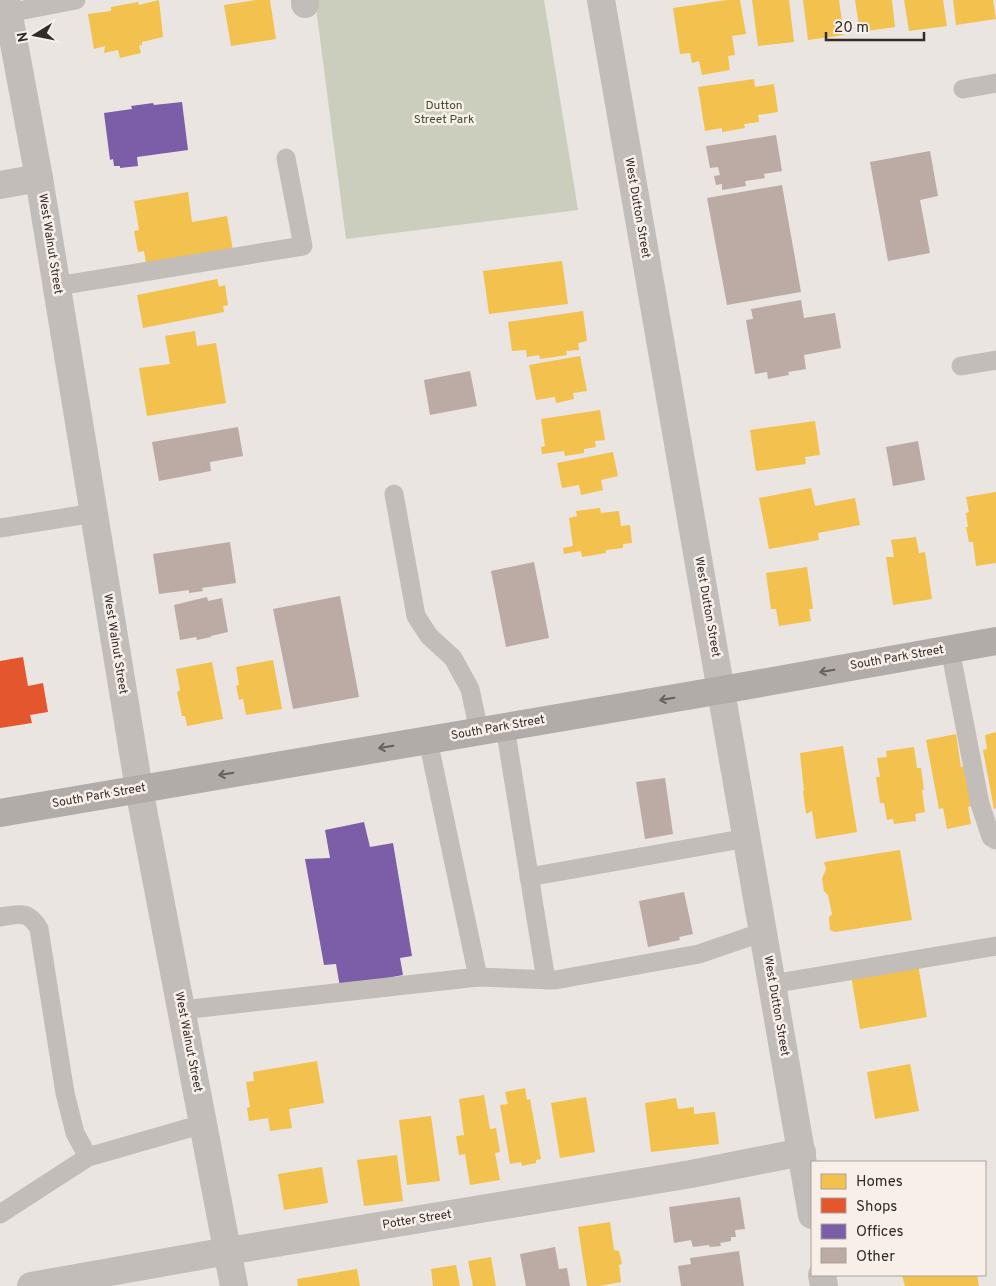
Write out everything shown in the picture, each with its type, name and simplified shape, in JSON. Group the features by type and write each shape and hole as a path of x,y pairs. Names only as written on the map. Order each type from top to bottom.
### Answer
{"main road":[{"name":"South Park Street","path":"0,813 722,690 996,641"}],"street":[{"name":"West Dutton Street","path":"601,0 811,1209"},
{"name":"West Walnut Street","path":"7,6 39,178 139,789 234,1286"},
{"path":"0,185 39,178"},
{"name":"Potter Street","path":"31,1286 228,1251 691,1174 802,1152"}],"lane":[{"path":"7,6 76,0"},
{"path":"963,89 996,83"},
{"path":"57,286 303,246 286,158"},
{"path":"960,366 996,360"},
{"path":"394,494 416,616 429,636 453,658 492,729 529,877 546,980"},
{"path":"0,528 94,513"},
{"path":"950,649 980,804 991,837 996,840"},
{"path":"428,740 478,977"},
{"path":"529,877 747,838"},
{"path":"0,917 21,913 34,919 39,929 66,1093 75,1133 88,1157"},
{"path":"182,1010 478,977 555,980 700,954 763,932"},
{"path":"772,984 996,946"},
{"path":"0,1214 88,1157 203,1124"}],"green space":[{"name":"Dutton Street Park","path":"315,0 544,0 578,210 346,239"}],"building: Homes":[{"path":"159,0 163,37 142,42 142,45 139,46 141,53 120,58 118,50 104,53 105,46 94,49 88,14 111,11 111,7 138,2 139,5"},
{"path":"256,0 270,0 276,39 231,46 224,5"},
{"path":"727,0 740,0 746,34 732,36 735,55 728,56 730,70 702,75 699,61 692,63 690,53 680,54 673,8"},
{"path":"752,0 789,0 794,42 758,46"},
{"path":"803,0 839,0 844,35 808,40"},
{"path":"855,0 892,0 895,27 860,32"},
{"path":"904,0 943,0 947,26 909,31"},
{"path":"953,0 993,0 996,19 956,25"},
{"path":"754,79 755,87 774,84 778,112 758,115 759,122 744,124 745,128 722,132 722,128 705,131 698,87"},
{"path":"188,192 192,222 227,216 234,257 147,270 144,251 138,252 134,231 139,230 134,201"},
{"path":"562,261 568,304 489,314 483,271"},
{"path":"217,279 219,287 225,285 228,305 223,306 224,312 143,328 137,295"},
{"path":"583,311 587,341 578,343 579,350 566,351 567,355 540,359 539,355 527,357 526,350 512,351 508,322"},
{"path":"195,331 197,346 216,343 226,403 147,416 139,368 170,364 165,336"},
{"path":"580,356 587,391 573,393 574,399 556,403 555,397 536,400 529,365"},
{"path":"600,410 605,440 595,441 596,447 584,449 584,453 565,456 564,451 542,454 541,447 545,446 541,419"},
{"path":"815,421 820,455 805,457 806,464 756,471 750,430"},
{"path":"613,452 618,476 601,480 603,490 581,495 579,485 562,488 557,463"},
{"path":"811,488 815,506 855,498 860,525 818,533 819,540 769,549 759,498"},
{"path":"996,492 996,563 976,566 973,542 969,542 966,527 968,527 966,513 969,512 966,497"},
{"path":"600,508 601,513 619,511 621,526 630,525 632,543 623,544 623,548 606,550 606,553 582,557 581,551 564,554 563,548 573,546 569,518 577,516 576,511"},
{"path":"916,537 919,553 925,552 932,599 893,605 886,557 894,557 891,540"},
{"path":"807,567 813,609 809,609 811,621 779,626 776,609 771,609 766,573"},
{"path":"273,660 282,709 246,715 243,699 239,700 236,686 239,685 236,667"},
{"path":"212,662 223,719 187,726 185,716 182,716 177,692 180,690 176,669"},
{"path":"996,732 996,808 994,809 983,750 987,749 985,735"},
{"path":"956,734 961,767 967,766 972,806 968,807 971,824 947,829 943,808 939,809 926,740"},
{"path":"843,746 857,832 816,839 812,811 806,814 800,753"},
{"path":"914,747 917,768 921,768 925,812 915,814 916,821 894,824 893,819 887,820 884,803 880,803 876,777 880,777 877,758 887,757 886,751"},
{"path":"900,850 912,920 835,932 830,930 829,917 832,914 822,879 826,869 824,862"},
{"path":"918,964 927,1017 860,1029 851,975"},
{"path":"317,1061 324,1103 289,1109 292,1128 270,1131 268,1118 249,1121 247,1108 250,1107 246,1082 254,1081 253,1072"},
{"path":"910,1064 919,1111 875,1119 867,1072"},
{"path":"525,1088 527,1100 530,1099 541,1159 536,1160 536,1163 522,1166 521,1162 510,1164 500,1105 508,1104 505,1092"},
{"path":"484,1095 490,1129 496,1128 500,1152 495,1153 500,1180 470,1185 465,1154 459,1155 456,1136 464,1135 459,1099"},
{"path":"586,1097 595,1152 560,1158 551,1103"},
{"path":"676,1098 678,1109 694,1107 694,1114 715,1112 719,1144 651,1152 645,1103"},
{"path":"431,1116 440,1181 407,1185 399,1120"},
{"path":"397,1155 403,1201 364,1206 357,1160"},
{"path":"322,1167 328,1203 284,1210 278,1174"},
{"path":"610,1222 614,1250 619,1251 622,1264 619,1265 621,1282 587,1286 578,1227"},
{"path":"491,1257 496,1286 473,1286 468,1261"},
{"path":"456,1265 460,1286 433,1286 431,1269"},
{"path":"357,1269 360,1286 298,1286 297,1279"},
{"path":"902,1276 977,1276 979,1286 905,1286"}],"building: Shops":[{"path":"23,657 28,686 43,683 48,712 30,715 32,723 0,728 0,661"}],"building: Offices":[{"path":"182,102 188,150 137,157 138,166 120,168 120,166 114,166 113,159 110,160 104,113 132,109 131,106"},
{"path":"364,822 370,847 393,843 412,956 400,958 403,975 340,987 336,964 324,965 305,859 330,858 325,830"}],"building: Other":[{"path":"776,135 782,171 764,174 765,178 745,181 746,186 722,190 722,184 716,185 714,176 720,175 718,167 710,168 706,146"},
{"path":"930,151 938,196 920,200 930,253 888,261 870,162"},
{"path":"782,185 801,292 727,305 707,198"},
{"path":"801,300 804,318 835,313 841,348 804,355 806,369 788,372 789,375 768,379 767,372 755,374 746,320 753,319 751,309"},
{"path":"470,371 477,406 430,415 424,380"},
{"path":"238,427 243,456 210,462 211,471 159,481 152,442"},
{"path":"918,441 925,480 893,486 886,447"},
{"path":"230,542 236,583 202,588 203,591 189,593 189,590 159,594 153,554"},
{"path":"534,562 549,638 506,647 491,571"},
{"path":"340,596 359,697 293,709 273,609"},
{"path":"207,597 208,601 222,598 228,632 197,640 196,637 180,640 174,605"},
{"path":"665,778 673,834 645,839 636,782"},
{"path":"684,892 693,934 679,937 680,940 648,947 639,901"},
{"path":"740,1197 745,1229 735,1230 736,1237 731,1237 731,1241 720,1243 721,1246 710,1247 709,1245 693,1247 691,1240 674,1243 669,1207"},
{"path":"555,1247 559,1269 567,1268 570,1286 526,1286 520,1254"},
{"path":"739,1251 744,1286 681,1286 678,1266 691,1264 690,1258"}]}
